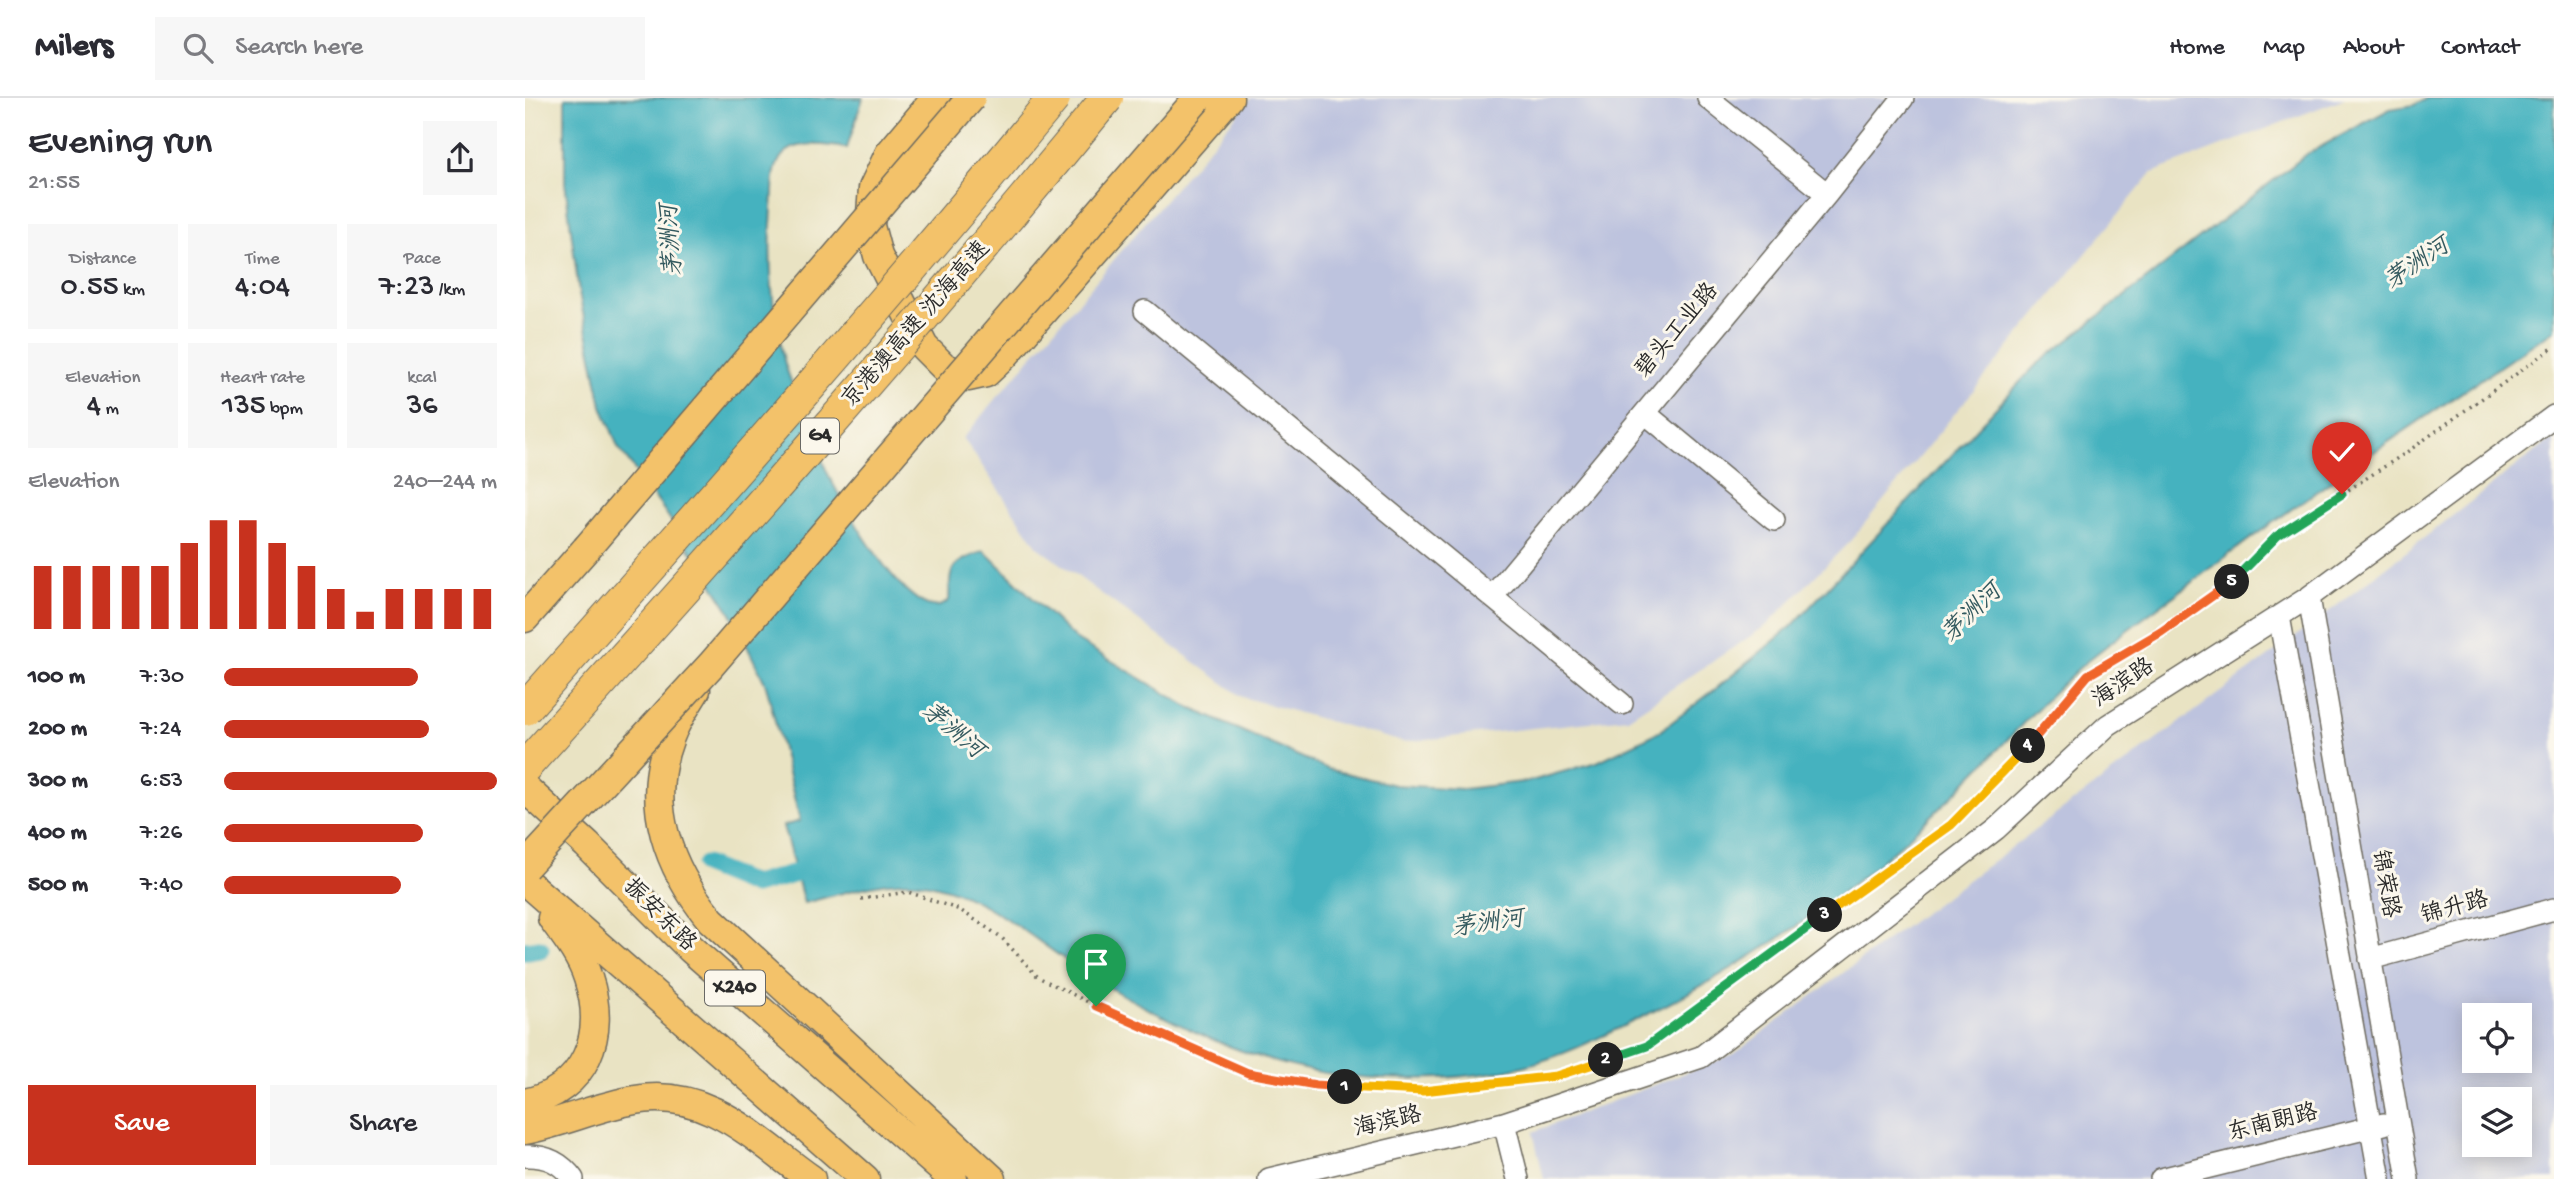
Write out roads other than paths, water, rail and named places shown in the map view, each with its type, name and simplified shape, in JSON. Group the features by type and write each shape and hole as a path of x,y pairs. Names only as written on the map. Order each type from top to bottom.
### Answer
{"highway":[{"name":"京港澳高速 沈海高速","path":"525,709 713,499 975,195 1054,98"},
{"name":"京港澳高速 沈海高速","path":"525,767 996,235 1107,98"}],"main road":[{"path":"936,98 889,154 873,188 870,226 878,256 924,346 944,367 968,377 986,373 1004,356 1229,98"},
{"path":"525,618 971,98"},
{"path":"525,1103 548,1097 572,1080 589,1052 595,1017 588,978 571,944 525,877 711,665 1198,98"},
{"path":"525,599 561,573 586,549"},
{"path":"711,665 671,734 660,775 660,809 665,842 684,883 711,920 992,1179"},
{"name":"振安东路","path":"525,788 587,845 691,949 953,1179"},
{"name":"X240","path":"525,877 865,1179"},
{"path":"525,1130 633,1100 655,1097 693,1102 713,1110 746,1131 811,1179"}],"street":[{"path":"1708,98 1827,194"},
{"name":"碧头工业路","path":"1492,597 1827,194 1903,98"},
{"path":"1145,311 1622,705"},
{"path":"1645,413 1774,520"},
{"name":"海滨路","path":"1269,1179 1504,1123 1701,1057 1996,830 2108,725 2309,597 2554,416"},
{"name":"锦荣路","path":"2309,597 2408,1179"},
{"path":"2279,616 2380,1179"},
{"name":"锦升路","path":"2370,959 2554,909"},
{"name":"东南朗路","path":"2161,1179 2398,1121"},
{"path":"1504,1123 1518,1179"},
{"path":"525,1156 539,1156 555,1161 562,1165 573,1179"}],"water":[{"name":"茅洲河","path":"565,98 863,98 847,148 804,145 788,150 778,162 774,181 771,266 773,304 788,373 828,474 881,561 918,600 935,606 949,600 950,579 955,567 965,559 984,551 1075,639 1192,709 1328,769 1395,785 1463,789 1531,781 1597,762 1659,732 1792,626 2035,366 2307,154 2390,109 2414,105 2427,98 2554,98 2554,330 2315,493 2107,645 2049,696 1913,834 1839,895 1762,949 1638,1019 1582,1046 1539,1062 1503,1071 1459,1077 1394,1079 1350,1076 1282,1064 1249,1054 1185,1027 1093,978 985,906 938,886 914,882 887,883 804,903 783,826 800,821 766,685 731,613 666,513 618,447 602,406 579,293 565,182"}],"waterway":[{"path":"705,865 754,885 821,866"},
{"path":"525,951 540,949"}]}
